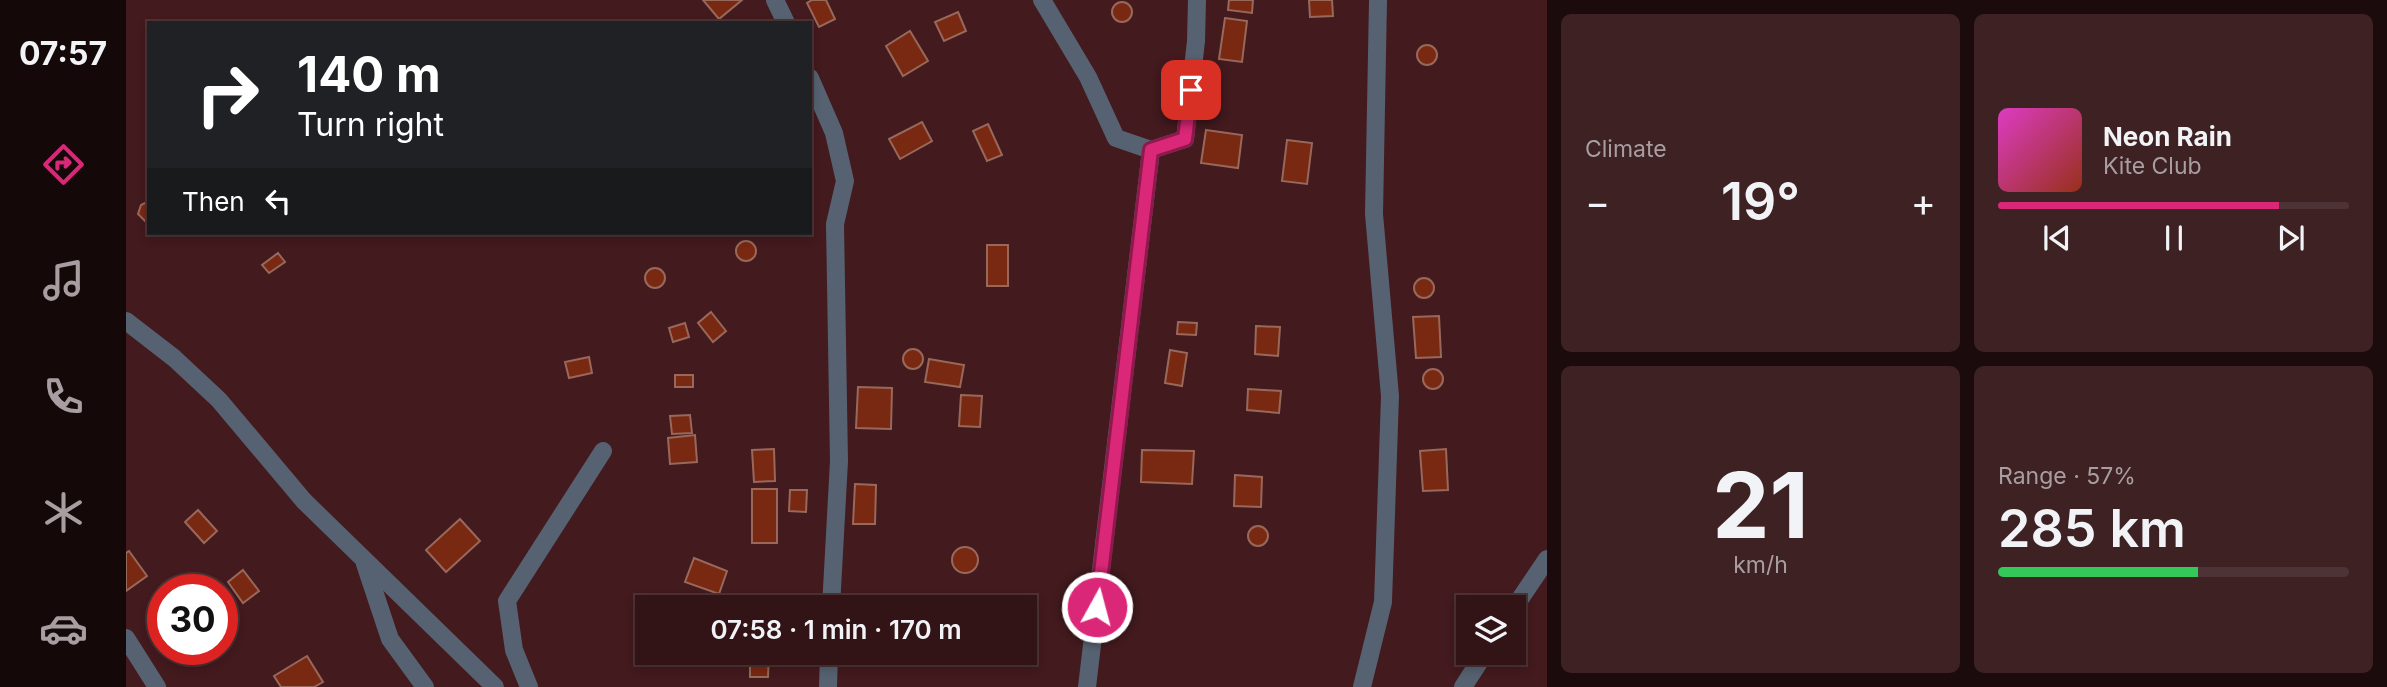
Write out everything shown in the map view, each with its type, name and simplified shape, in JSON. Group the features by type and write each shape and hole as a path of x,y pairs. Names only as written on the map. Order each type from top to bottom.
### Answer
{"street":[{"path":"775,0 785,21"},
{"path":"1042,0 1088,77 1116,138 1151,150 1185,139 1196,41 1197,0"},
{"path":"1362,687 1383,602 1390,396 1374,214 1378,0"},
{"path":"812,83 834,133 845,181 835,224 839,461 832,595"},
{"path":"1087,687 1151,150"},
{"path":"126,321 174,358 219,400 304,501 495,687"},
{"path":"529,687 514,650 507,601 603,451"},
{"path":"1522,595 1546,558"},
{"path":"364,561 390,639 425,687"},
{"path":"126,638 157,687"},
{"path":"828,687 829,665"},
{"path":"1463,687 1477,665"}],"building":[{"path":"703,0 742,0 719,19"},
{"path":"812,0 826,0 835,19 819,27 807,3"},
{"path":"1229,0 1253,0 1252,13 1228,10"},
{"path":"1309,0 1332,0 1333,16 1310,17"},
{"path":"1122,2 1129,5 1132,12 1129,19 1122,22 1115,19 1112,12 1115,5"},
{"path":"958,12 966,31 944,41 935,22"},
{"path":"1225,18 1247,21 1242,62 1219,59"},
{"path":"910,31 928,61 903,76 886,46"},
{"path":"1423,45 1431,45 1437,55 1431,65 1423,65 1417,59 1417,51"},
{"path":"922,122 932,141 900,159 889,139"},
{"path":"988,124 1002,155 987,161 973,131"},
{"path":"1206,130 1242,135 1238,168 1201,163"},
{"path":"1287,140 1312,143 1307,184 1282,181"},
{"path":"147,202 147,223 138,214 141,205"},
{"path":"742,241 750,241 756,251 750,261 742,261 736,255 736,247"},
{"path":"987,245 1008,245 1008,286 987,286"},
{"path":"278,253 285,262 269,273 262,265"},
{"path":"655,268 662,271 665,278 662,285 655,288 648,285 645,278 648,271"},
{"path":"1420,278 1428,278 1434,288 1428,298 1420,298 1414,292 1414,284"},
{"path":"711,312 726,331 713,342 698,323"},
{"path":"1439,316 1441,357 1416,358 1413,317"},
{"path":"1178,322 1197,323 1196,335 1177,334"},
{"path":"685,323 689,337 673,342 669,328"},
{"path":"1256,326 1280,327 1278,356 1255,354"},
{"path":"909,349 917,349 923,359 917,369 909,369 903,363 903,355"},
{"path":"1170,350 1187,353 1182,386 1165,383"},
{"path":"589,357 592,373 569,378 565,362"},
{"path":"929,359 964,365 960,387 925,382"},
{"path":"1429,369 1437,369 1443,379 1437,389 1429,389 1423,383 1423,375"},
{"path":"675,375 693,375 693,387 675,387"},
{"path":"858,387 892,388 891,429 856,428"},
{"path":"1248,389 1281,391 1279,413 1247,410"},
{"path":"961,395 982,396 980,427 959,426"},
{"path":"690,415 692,433 672,434 670,416"},
{"path":"695,435 697,462 670,464 668,438"},
{"path":"774,449 775,481 754,482 752,450"},
{"path":"1446,449 1448,490 1423,491 1420,451"},
{"path":"1142,450 1194,451 1192,484 1141,482"},
{"path":"1235,475 1262,477 1261,507 1234,506"},
{"path":"855,484 876,485 875,524 853,524"},
{"path":"752,489 777,489 777,543 752,543"},
{"path":"790,490 807,490 806,512 789,511"},
{"path":"198,510 217,531 204,543 185,522"},
{"path":"460,519 480,541 446,572 426,550"},
{"path":"1254,526 1262,526 1268,536 1262,546 1254,546 1248,540 1248,532"},
{"path":"965,547 974,551 978,560 974,569 965,573 956,569 952,560 956,551"},
{"path":"129,551 147,576 126,591 126,553"},
{"path":"694,558 727,571 719,594 685,582"},
{"path":"243,570 259,591 243,603 238,596 238,574"},
{"path":"307,656 323,682 314,687 281,687 274,676"},
{"path":"750,665 768,665 768,677 750,677"}],"route":[{"path":"1097,607 1151,150 1185,139 1191,90"}]}
